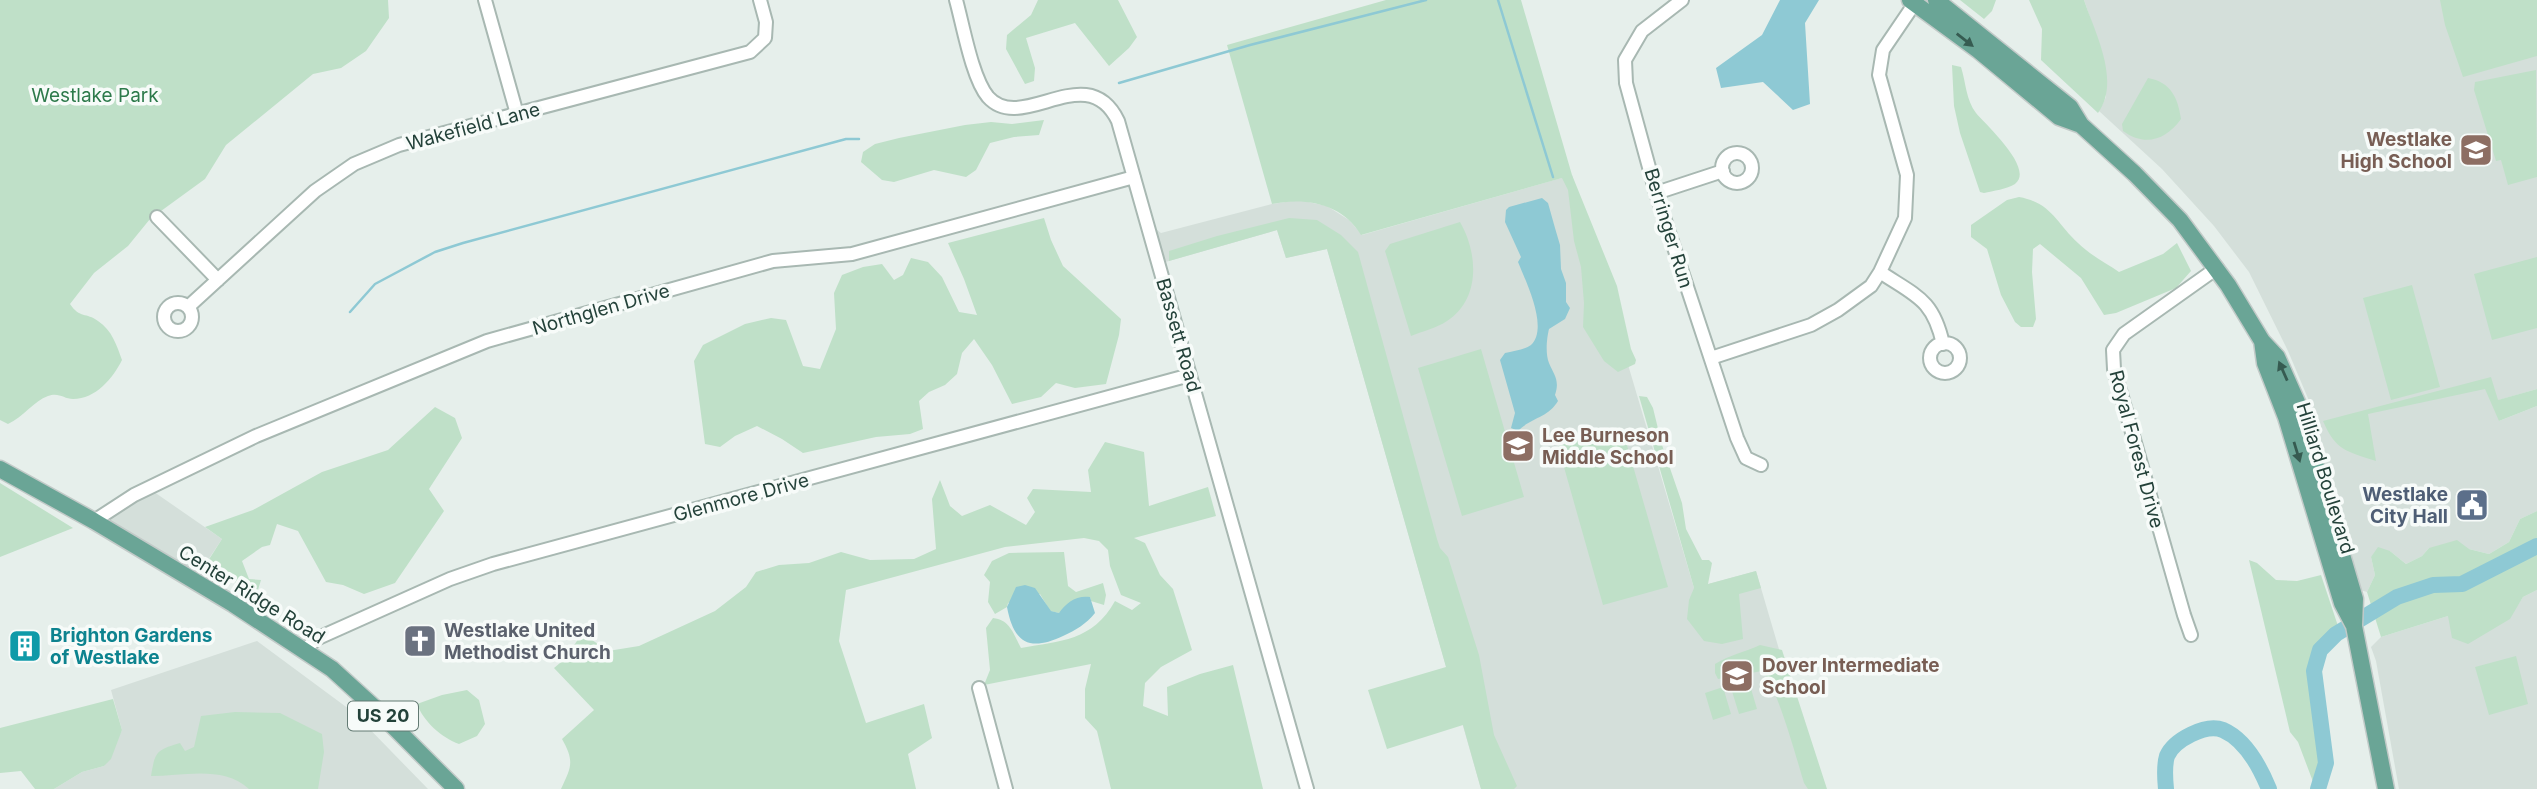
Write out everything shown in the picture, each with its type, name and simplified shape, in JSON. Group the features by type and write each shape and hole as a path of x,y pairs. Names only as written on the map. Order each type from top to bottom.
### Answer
{"main road":[{"name":"Hilliard Boulevard","path":"1936,0 2070,107 2081,125 2157,195 2217,268 2262,341 2277,357 2297,402 2350,603 2386,789"},
{"name":"Hilliard Boulevard","path":"1914,1 2059,117 2081,125"},
{"name":"Center Ridge Road","path":"0,469 94,521 233,604 332,669 456,789"}],"street":[{"path":"485,0 517,114"},
{"name":"Wakefield Lane","path":"188,307 315,191 354,164 399,145 750,52 765,38 766,22 760,0"},
{"name":"Bassett Road","path":"956,0 979,81 989,98 1001,106 1011,107 1074,94 1086,95 1098,99 1110,109 1118,121 1307,789"},
{"name":"Berringer Run","path":"1682,0 1642,32 1625,60 1626,83 1656,193 1711,358 1746,457 1761,465"},
{"path":"1711,358 1811,325 1838,310 1871,286 1880,272 1905,218 1907,174 1879,75 1883,50 1914,1"},
{"path":"1656,193 1723,171"},
{"name":"Northglen Drive","path":"94,521 134,495 256,436 487,341 773,261 852,254 1134,177"},
{"path":"157,217 218,280"},
{"name":"Royal Forest Drive","path":"2191,635 2183,615 2114,369 2113,350 2124,334 2217,268"},
{"path":"1880,272 1922,299 1938,320 1943,344"},
{"name":"Glenmore Drive","path":"304,650 316,639 450,579 493,564 1190,375"},
{"path":"979,688 1006,789"}],"shaded area":[{"path":"2084,0 2537,0 2537,389 2499,400 2499,421 2537,406 2537,511 2520,519 2509,542 2489,554 2469,549 2429,548 2422,556 2406,564 2390,551 2371,557 2375,575 2367,592 2357,589 2311,424 2318,422 2288,351 2249,272 2214,226 2162,169 2099,111 2106,97 2099,44"},
{"name":"Lee Burneson Middle School","path":"1572,175 1694,588 1756,571 1820,789 1481,789 1327,249 1286,258 1277,230 1162,263 1152,226 1161,233 1272,204 1299,200 1327,206 1349,220 1362,235"},
{"path":"144,485 222,539 196,578 94,517"},
{"path":"2537,590 2537,789 2399,789 2376,661 2371,647 2381,637 2448,616 2509,619 2523,597"},
{"path":"257,641 353,712 428,789 54,789 82,772 104,766 122,730 111,690"}],"green space":[{"name":"Westlake Park","path":"0,0 388,0 389,18 366,51 341,68 313,74 226,145 205,179 150,219 128,246 94,273 70,304 80,314 94,318 103,325 113,339 122,360 109,380 96,391 81,398 48,396 8,424 0,420"},
{"path":"1038,0 1118,0 1137,37 1109,66 1075,23 1026,38 1035,68 1034,81 1025,84 1006,49 1007,35 1031,15"},
{"path":"1386,0 1521,0 1572,175 1617,286 1635,364 1618,372 1604,361 1583,327 1581,267 1574,241 1568,190 1562,178 1361,235 1344,216 1322,205 1297,201 1272,204 1227,45"},
{"path":"1960,0 1996,0 1992,11 1984,19"},
{"path":"2029,0 2084,0 2107,72 2104,100 2098,113 2041,60 2042,29"},
{"path":"2440,0 2537,0 2537,56 2463,77 2445,25"},
{"path":"1952,65 1961,67 1973,108 2007,147 2019,168 2019,177 2012,186 1980,192 1954,106"},
{"path":"2536,70 2537,177 2508,185 2501,160 2496,161 2474,90 2475,82"},
{"path":"2148,78 2168,87 2178,104 2181,119 2169,132 2147,140 2123,131 2122,124"},
{"path":"1044,120 1039,135 990,143 976,170 966,177 934,170 894,182 882,180 861,162 863,152 875,144 899,138 965,125"},
{"path":"2019,197 2046,209 2083,247 2119,272 2163,254 2177,243 2191,271 2176,288 2116,313 2104,315 2081,278 2040,244 2033,249 2036,319 2033,327 2021,327 2015,322 2001,295 1987,249 1971,237 1971,225 2007,200"},
{"path":"1044,218 1063,266 1121,319 1106,384 1075,388 1056,383 1041,397 1012,404 992,365 974,339 962,353 957,374 919,401 923,429 910,434 876,437 803,453 757,426 735,436 720,447 705,444 694,361 703,345 745,324 771,318 786,320 803,366 820,369 836,329 834,293 842,275 863,267 882,264 894,280 903,275 911,258 928,262 942,277 959,312 977,315 948,243"},
{"path":"1289,218 1317,220 1341,235 1358,252 1437,539 1440,548 1448,557 1479,655 1494,735 1517,786 1514,789 1481,789 1463,725 1387,749 1368,690 1446,667 1327,249 1286,258 1277,230 1169,261 1169,251"},
{"path":"1460,222 1473,261 1471,288 1466,301 1447,321 1411,336 1385,251 1390,244"},
{"path":"2537,257 2537,328 2492,340 2474,274"},
{"path":"2412,285 2440,387 2391,400 2363,298"},
{"path":"1481,349 1524,497 1462,516 1418,368"},
{"path":"2491,377 2498,400 2537,389 2537,406 2499,421 2485,389 2368,414 2376,461 2343,448 2333,439 2323,421"},
{"path":"1639,396 1647,397 1653,408 1662,445 1682,503 1686,529 1702,560 1712,563 1708,584 1756,571 1761,588 1739,594 1743,639 1722,644 1704,641 1687,619 1689,600 1694,588"},
{"path":"435,407 455,418 462,438 429,489 444,511 395,583 364,594 343,585 326,582 298,531 277,524 270,545 262,547 242,561 249,579 261,580 257,593 245,589 206,564 222,539 205,527 253,510 322,472 388,450"},
{"path":"1622,428 1668,587 1603,605 1558,446"},
{"path":"1105,442 1144,452 1149,506 1208,487 1216,516 1134,538 1145,543 1160,575 1173,589 1192,650 1161,667 1145,683 1143,706 1168,716 1167,687 1233,665 1263,789 1111,789 1097,731 1085,718 1085,689 1091,664 984,685 990,670 986,628 993,618 1007,624 1021,648 1062,641 1086,632 1097,624 1115,601 1132,610 1141,603 1121,595 1110,566 1108,550 1099,541 1084,538 1005,547 846,590 839,641 866,723 924,704 932,738 908,754 916,789 561,789 570,764 569,753 562,739 594,710 554,668 566,658 582,633 608,651 639,646 715,611 746,587 756,572 779,565 809,563 841,552 870,560 914,559 936,549 932,499 940,480 950,506 962,516 990,505 1026,525 1035,512 1027,498 1033,489 1091,492 1088,470"},
{"path":"0,483 73,528 0,557"},
{"path":"2537,511 2537,590 2523,597 2510,619 2468,644 2452,638 2448,616 2381,637 2367,592 2375,575 2371,557 2378,547 2390,551 2406,564 2422,556 2429,548 2457,540 2469,549 2489,554 2509,542 2520,519"},
{"path":"1064,552 1068,586 1076,592 1103,583 1106,595 1104,605 1091,601 1090,597 1059,613 1050,611 1040,594 1008,603 1007,607 995,614 988,602 990,582 984,575 992,561 1009,553"},
{"path":"2249,560 2257,563 2276,580 2297,581 2321,575 2338,626 2336,634 2320,650 2314,671 2326,763 2321,785 2315,787 2298,742 2290,732"},
{"path":"1760,645 1782,650 1827,789 1808,789 1804,783 1780,706 1768,678 1762,671 1718,679 1715,673 1715,664"},
{"path":"2516,656 2528,704 2489,715 2475,667"},
{"path":"1749,682 1757,709 1739,714 1731,688"},
{"path":"1723,687 1731,714 1713,720 1705,693"},
{"path":"467,690 479,700 485,724 477,736 459,744 434,728 417,704"},
{"path":"113,699 122,730 111,759 104,766 82,772 54,789 35,789 21,771 0,773 0,728"},
{"path":"235,712 280,713 322,734 324,752 318,789 249,789 239,782 215,774 151,776 154,762 161,750 180,743 185,751 194,747 201,716"}],"water":[{"path":"1780,0 1819,0 1805,23 1810,104 1793,110 1763,82 1721,88 1716,68 1762,35"},
{"path":"1542,198 1548,203 1560,245 1566,302 1570,308 1565,319 1549,329 1548,336 1547,355 1557,381 1555,395 1558,401 1549,411 1518,431 1511,428 1515,413 1500,360 1505,353 1531,345 1538,328 1534,305 1518,262 1521,257 1505,222 1506,210"},
{"path":"1025,585 1035,588 1051,611 1059,613 1072,600 1090,597 1095,613 1080,626 1052,641 1026,641 1014,630 1007,607 1016,587"}],"waterway":[{"path":"1119,83 1250,45 1426,0"},
{"path":"1498,0 1553,177"},
{"path":"350,312 375,284 435,252 846,139 859,139"},
{"path":"2318,789 2326,763 2314,671 2320,650 2336,634 2397,597 2433,585 2462,584 2537,546"},
{"path":"2166,789 2165,764 2171,750 2191,734 2216,728 2239,740 2257,763 2269,789"}],"place":[{"name":"Westlake High School","path":"2476,150"},
{"name":"Lee Burneson Middle School","path":"1518,446"},
{"name":"Westlake City Hall","path":"2472,505"},
{"name":"Westlake United Methodist Church","path":"420,641"},
{"name":"Brighton Gardens of Westlake","path":"25,646"},
{"name":"Dover Intermediate School","path":"1737,676"}]}
